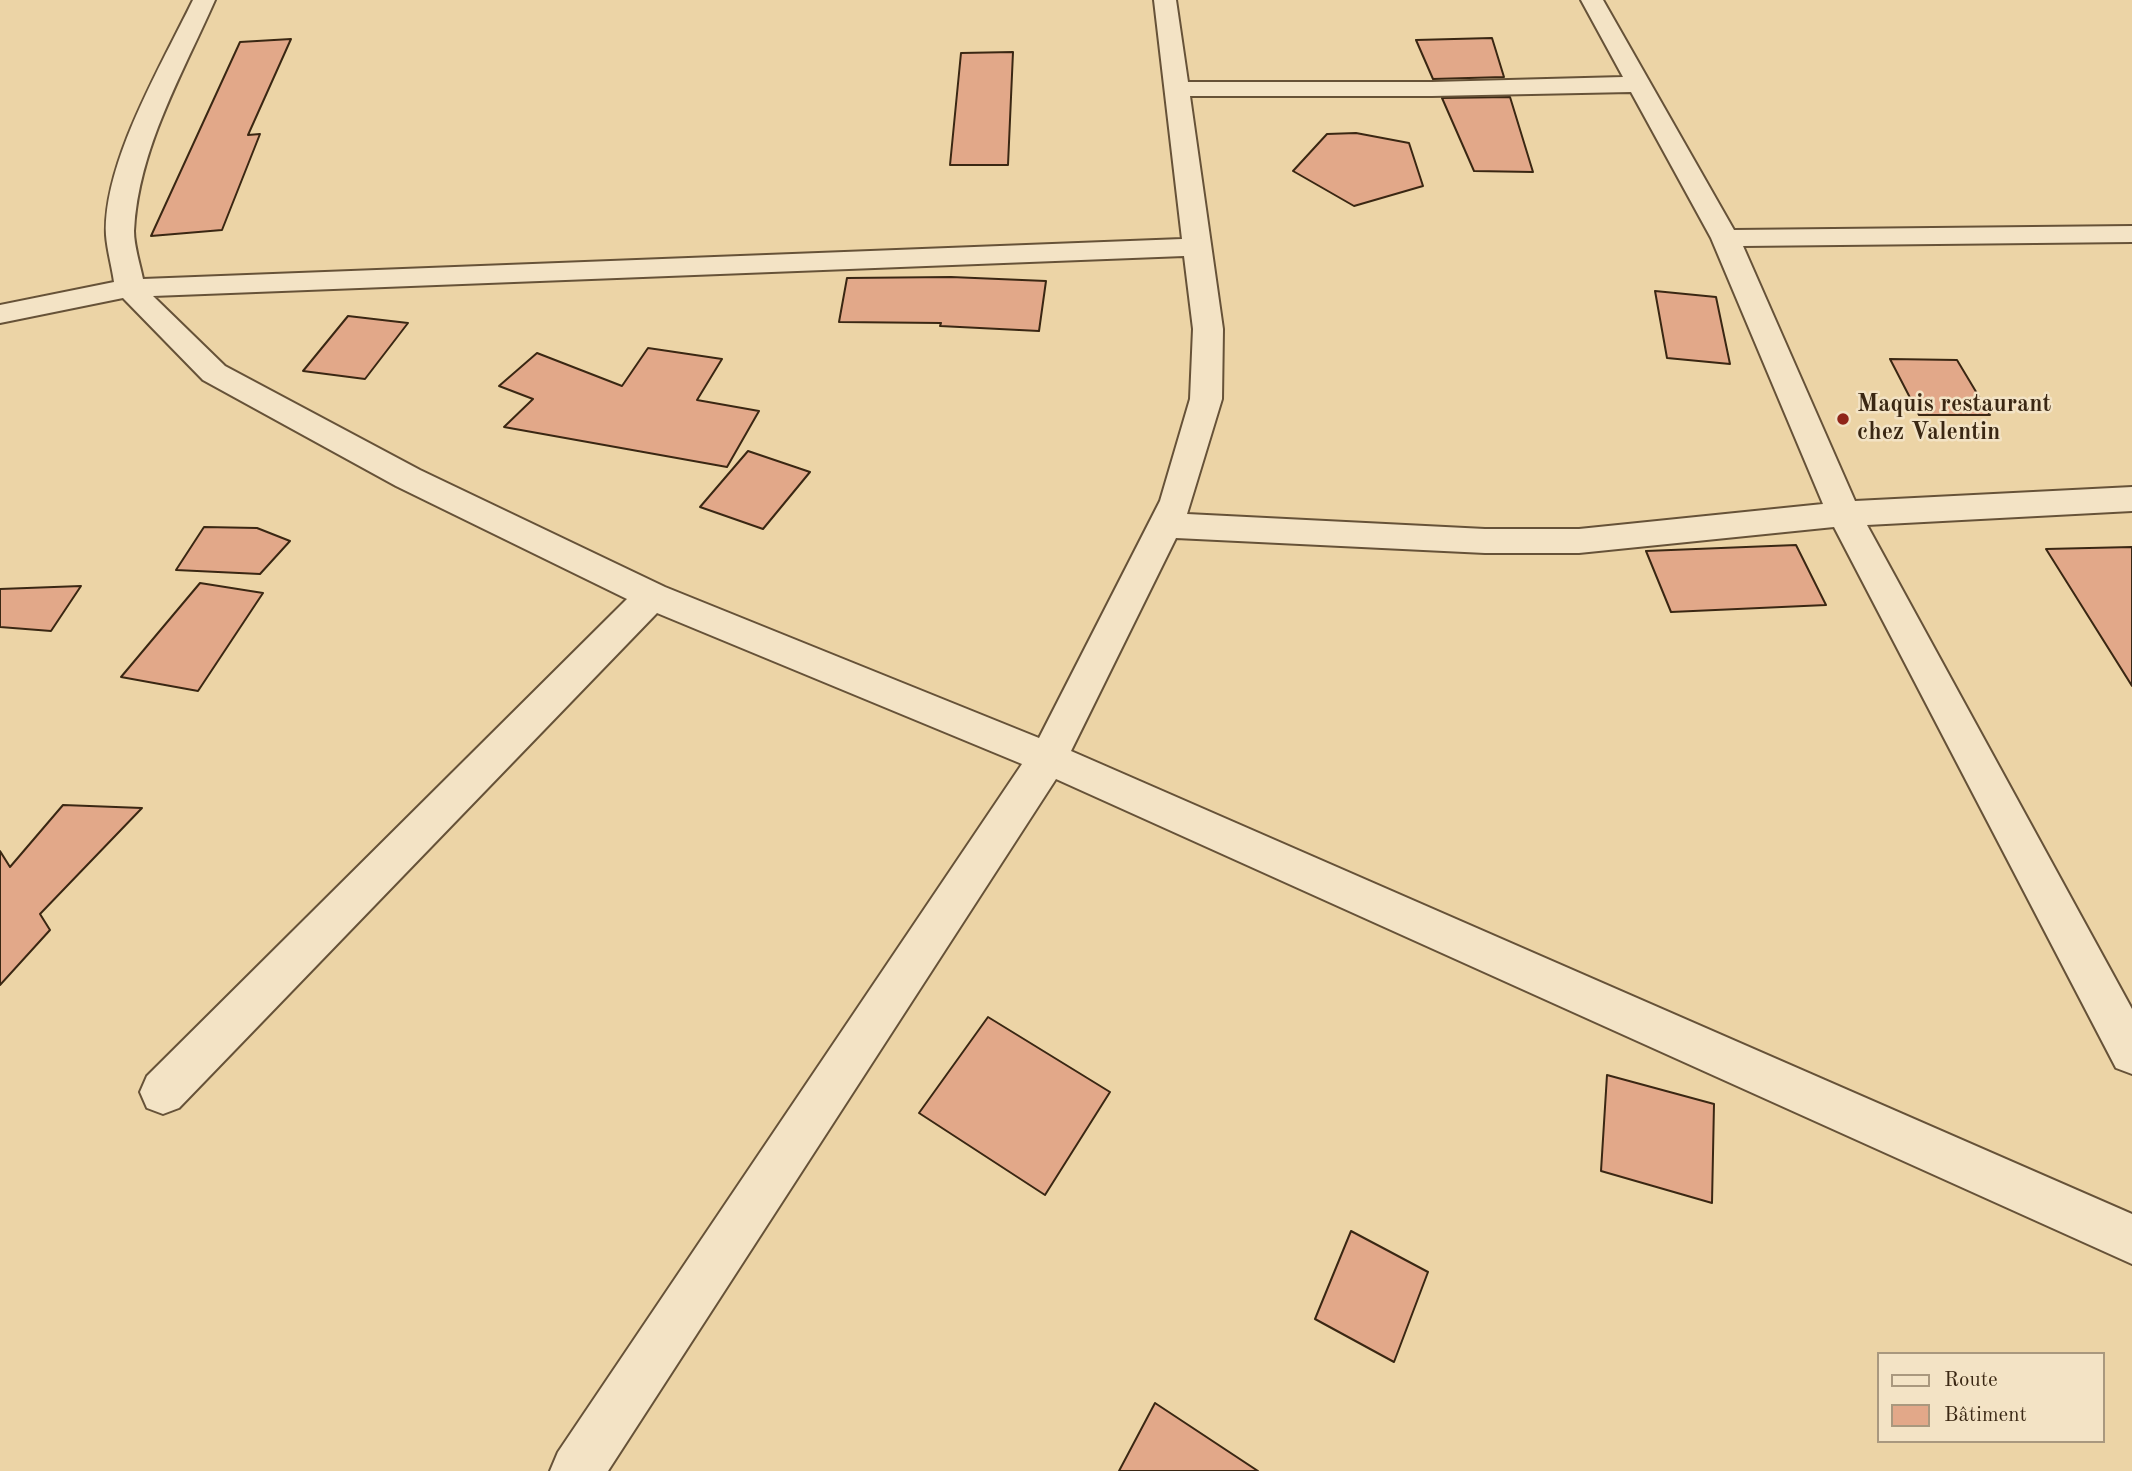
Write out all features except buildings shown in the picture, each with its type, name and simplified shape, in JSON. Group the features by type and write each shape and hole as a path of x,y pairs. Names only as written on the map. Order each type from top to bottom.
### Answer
{"street":[{"path":"204,0 147,124 127,179 120,234 131,288 163,326 214,373 408,478 652,596 1048,758 2132,1239"},
{"path":"577,1471 1048,758 1181,489 1206,399 1208,329 1179,89 1165,0"},
{"path":"1592,0 1725,237 1844,514 2132,1053"},
{"path":"1179,89 1432,89 1639,84"},
{"path":"1725,237 2132,234"},
{"path":"0,314 131,288 1199,247"},
{"path":"1165,525 1485,541 1579,541 1844,514 2132,499"},
{"path":"163,1092 652,596"}],"place":[{"name":"Maquis restaurant chez Valentin","path":"1843,419"}]}
